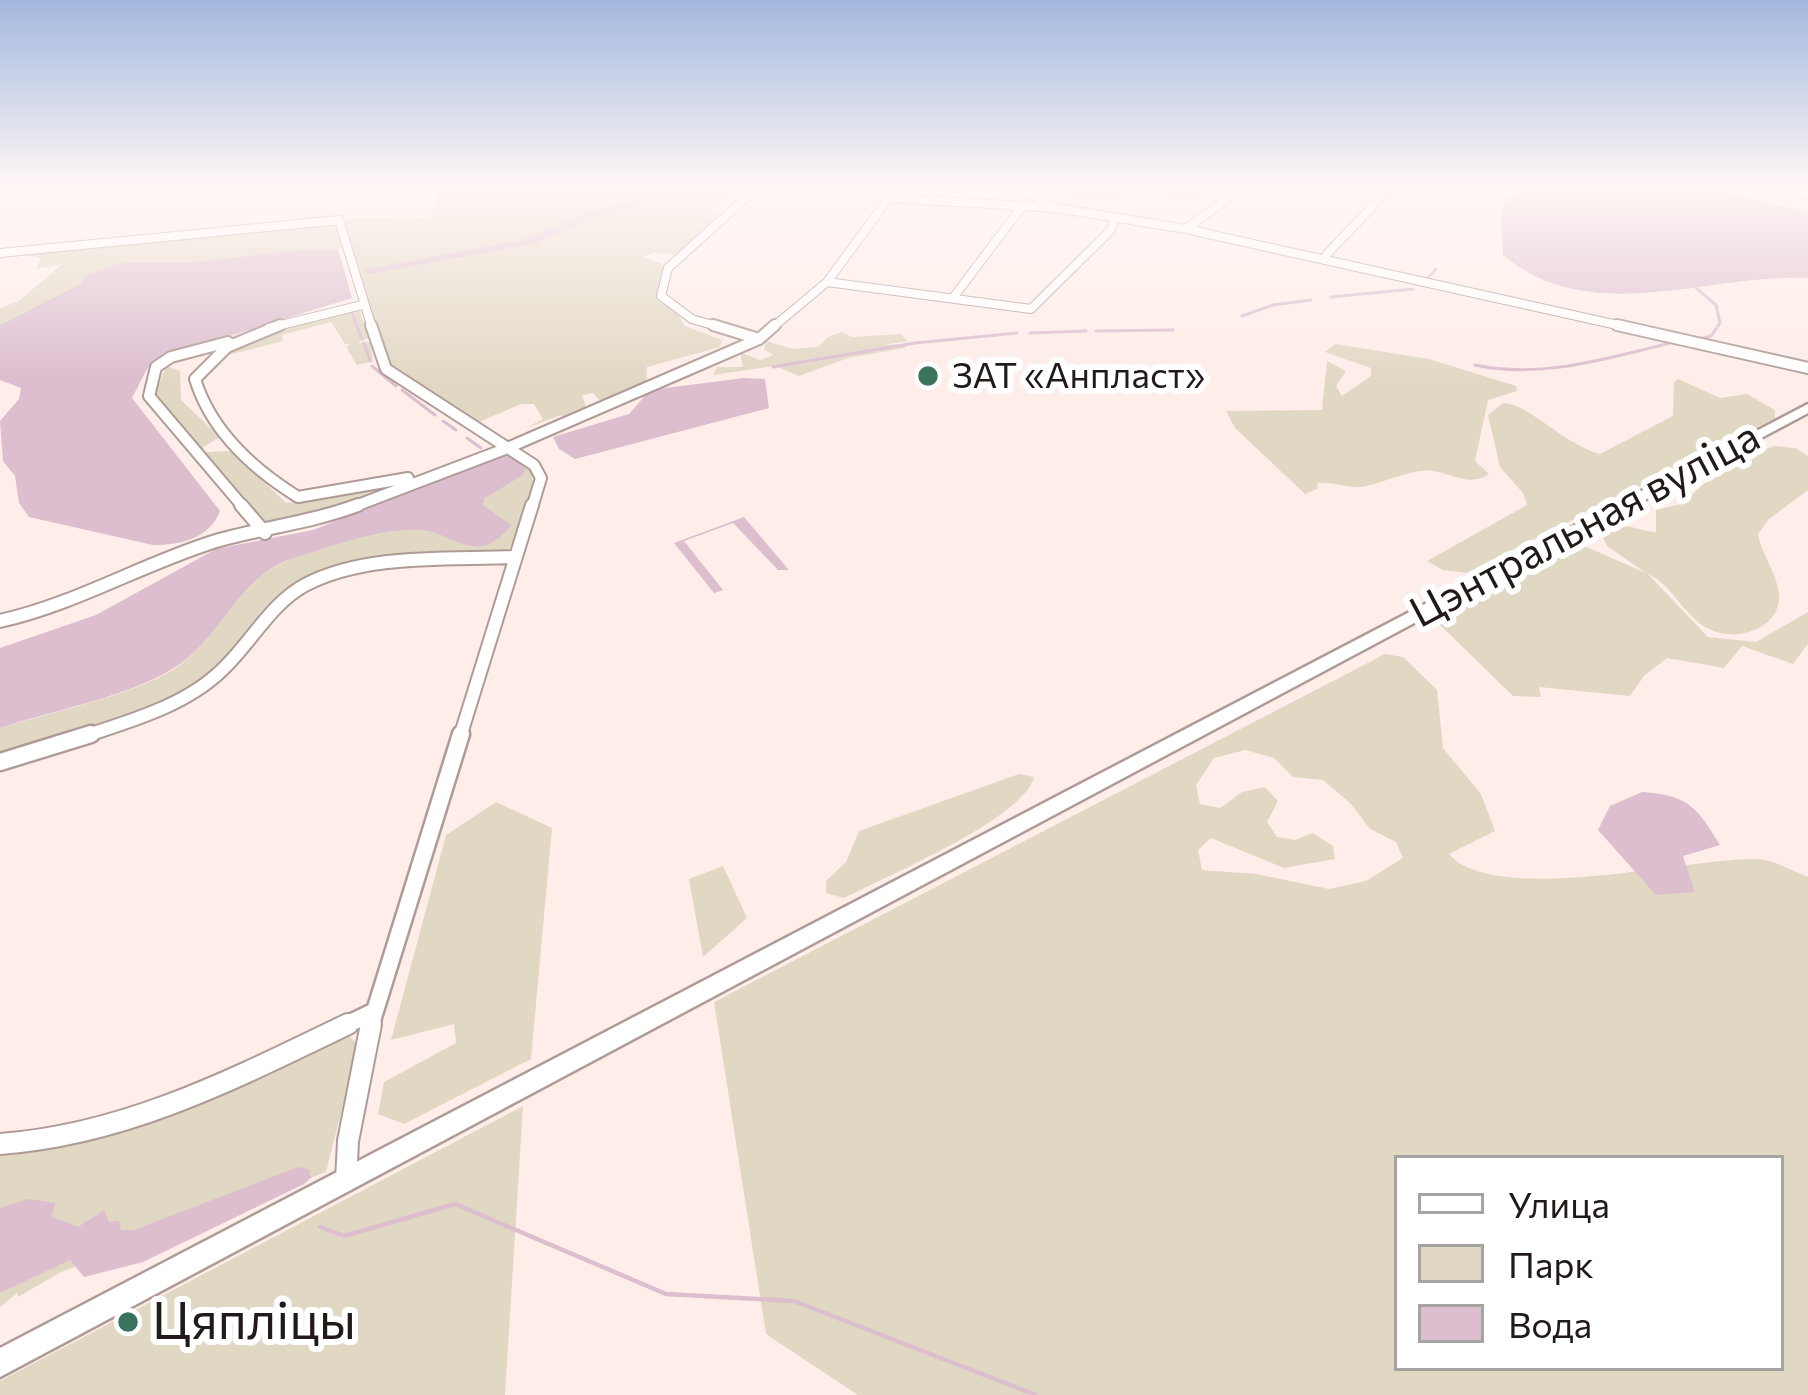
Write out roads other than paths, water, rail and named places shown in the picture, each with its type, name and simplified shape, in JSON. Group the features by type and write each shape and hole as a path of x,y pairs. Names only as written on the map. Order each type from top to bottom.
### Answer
{"street":[{"path":"346,1180 348,1142 374,1012 541,478 534,464 386,369 347,251"},
{"path":"685,251 668,268 661,296 692,319 759,339"},
{"path":"0,621 50,610 216,542 311,524 505,449 759,339 827,282 850,251"},
{"path":"953,298 988,251"},
{"path":"827,282 1031,309 1090,251"},
{"name":"Цэнтральная вуліца","path":"1287,251 1808,368"},
{"path":"1327,260 1330,251"},
{"path":"265,533 149,396 157,367 171,357 362,304"},
{"path":"233,341 199,371 195,379 198,398 235,444 293,495 350,491 448,470"},
{"name":"Цэнтральная вуліца","path":"0,1363 1808,408"},
{"path":"0,763 190,693 223,669 275,607 319,578 350,570 514,557"},
{"path":"0,1144 39,1144 194,1097 374,1012"}],"water":[{"path":"291,251 339,251 352,298 162,357 147,369 132,398 220,511 201,534 183,542 153,545 29,517 19,503 15,476 3,461 0,421 19,399 21,388 0,380 0,325 82,283 85,275 121,263 186,263"},
{"path":"1503,251 1808,251 1808,278 1612,293 1574,289 1537,277"},
{"path":"765,379 769,408 575,459 559,449 553,437 629,414 650,390"},
{"path":"500,456 512,456 526,468 523,475 485,498 483,505 511,525 491,543 474,546 428,531 404,530 294,558 259,578 195,651 161,675 118,693 0,728 0,648 96,615 216,549 313,530"},
{"path":"744,517 789,570 778,570 733,523 684,541 723,590 714,593 674,543"},
{"path":"1642,792 1690,805 1720,845 1683,856 1695,892 1656,895 1598,830 1610,806"},
{"path":"298,1167 309,1169 311,1178 304,1184 143,1262 84,1277 70,1260 0,1293 0,1208 28,1199 56,1203 51,1216 78,1227 104,1210 109,1222 119,1221 121,1230 134,1230"}],"waterway":[{"path":"369,270 478,251"},
{"path":"1426,280 1436,269"},
{"path":"1696,288 1716,305 1720,323 1711,336 1700,339"},
{"path":"1331,297 1413,289"},
{"path":"1242,316 1273,305 1311,300"},
{"path":"352,313 362,339"},
{"path":"1096,331 1173,330"},
{"path":"1030,333 1086,331"},
{"path":"773,367 915,343 1017,333"},
{"path":"364,343 370,361"},
{"path":"1475,365 1548,368 1670,343"},
{"path":"372,366 396,386"},
{"path":"402,390 435,415"},
{"path":"443,421 456,430"},
{"path":"467,438 481,448"},
{"path":"320,1227 344,1236 455,1204 666,1294 794,1301 1036,1395"}],"place":[{"name":"ЗАТ «Анпласт»","path":"928,376"},
{"name":"Цяпліцы","path":"128,1322"}]}
